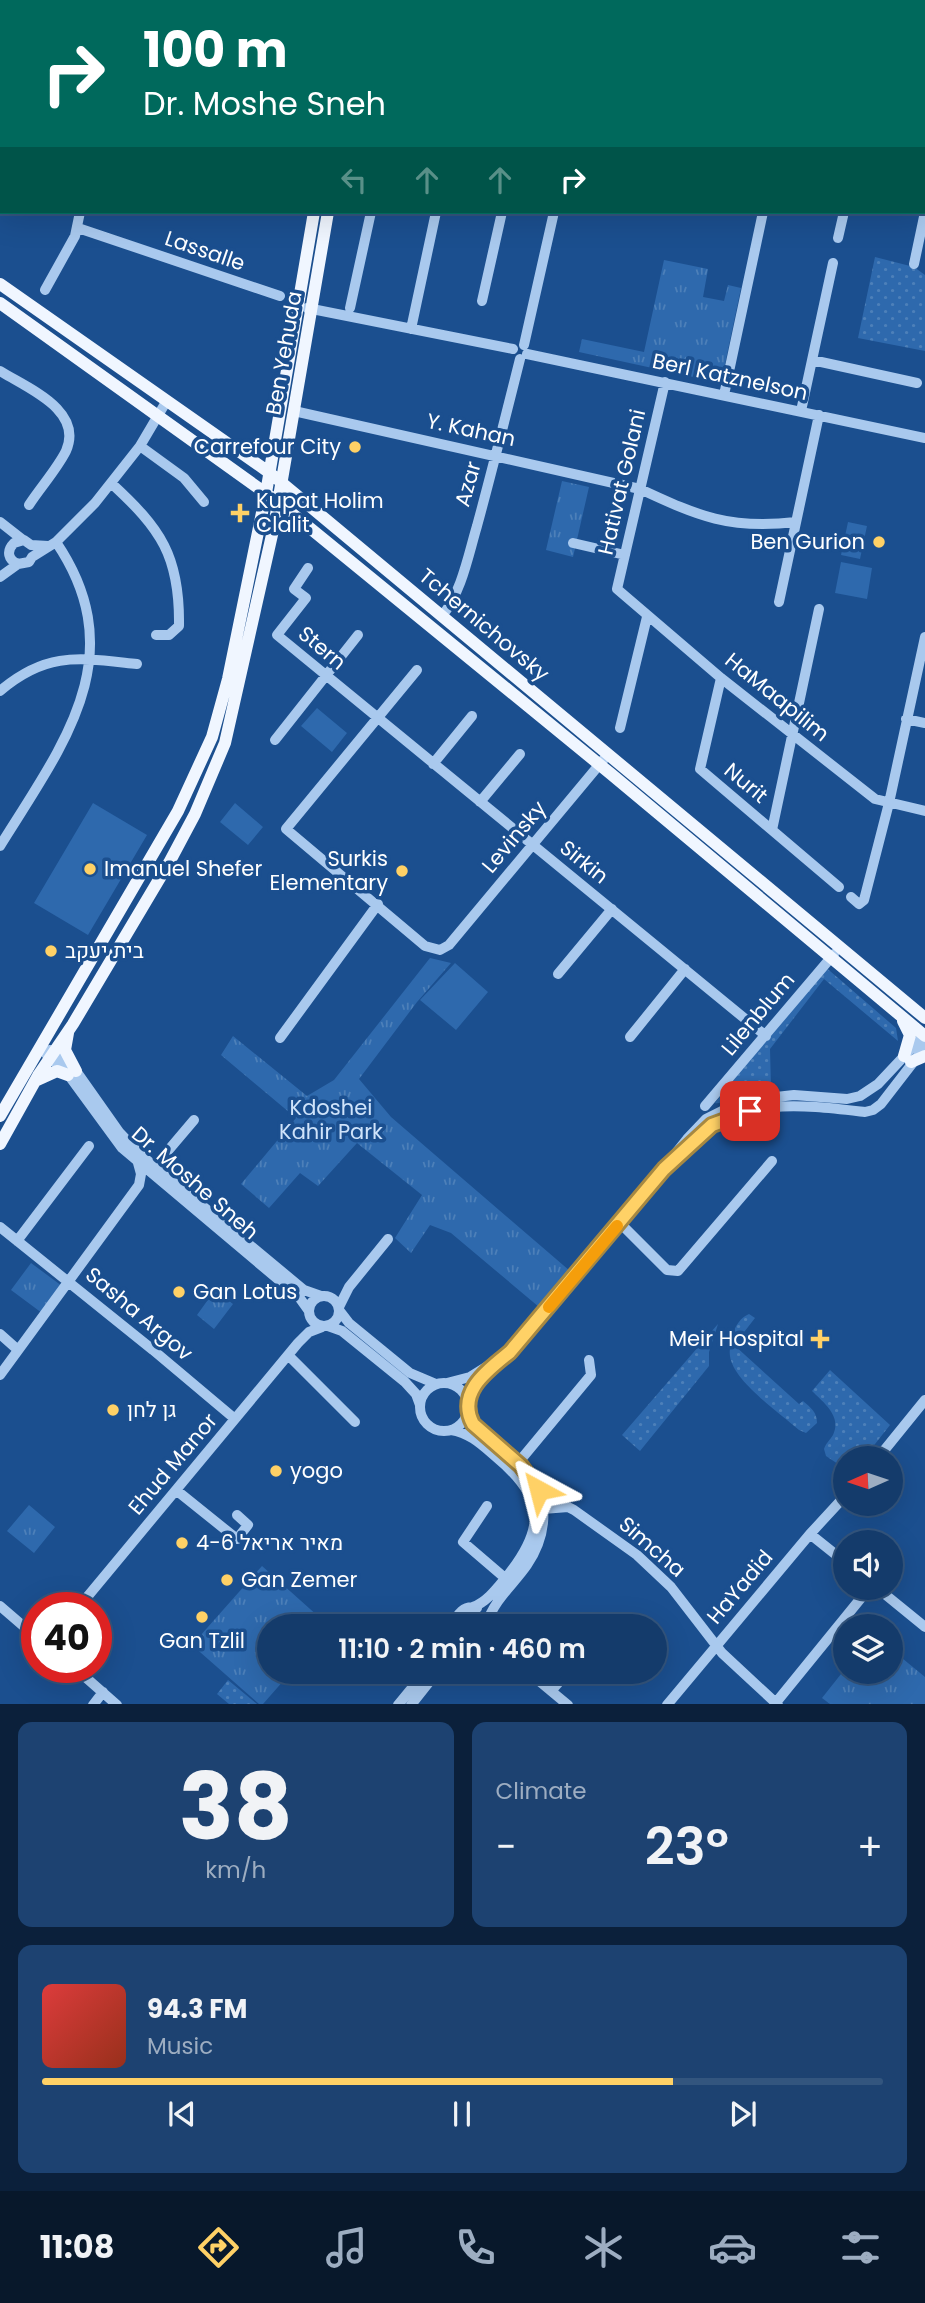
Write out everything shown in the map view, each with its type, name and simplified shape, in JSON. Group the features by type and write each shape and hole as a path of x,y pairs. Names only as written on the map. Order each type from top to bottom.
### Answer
{"main road":[{"name":"Ben Yehuda","path":"0,1144 34,1081 70,1027 170,861 195,814 225,743 274,526 281,482 280,456 297,311 314,214"},
{"name":"Ben Yehuda","path":"0,1116 178,811 212,737 228,678 270,472 280,456 294,411 328,214"},
{"name":"Tchernichovsky","path":"0,284 270,472 925,1018"},
{"name":"Tchernichovsky","path":"0,303 278,502 599,764 900,1014 925,1038"},
{"path":"252,460 267,460 280,456 297,496"},
{"path":"246,478 256,494 261,520"},
{"path":"274,526 280,519 293,514"},
{"path":"900,1014 910,1035 908,1059 925,1056"},
{"path":"34,1081 57,1071 72,1073 65,1050 70,1027"}],"street":[{"path":"45,290 78,228 80,214"},
{"path":"350,308 371,214"},
{"path":"411,329 436,214"},
{"path":"482,302 502,214"},
{"name":"Azar","path":"442,616 462,577 497,455 524,353 554,214"},
{"path":"724,395 763,214"},
{"path":"838,238 844,214"},
{"path":"914,264 925,214"},
{"name":"Lassalle","path":"78,228 280,296"},
{"path":"801,411 833,262"},
{"path":"297,311 311,308 513,349 518,345 524,353"},
{"name":"Berl Katznelson","path":"524,353 925,438"},
{"path":"812,360 917,383"},
{"path":"0,371 62,412 67,423 69,437 66,451 29,505"},
{"name":"Hativat Golani","path":"617,589 665,383"},
{"path":"12,544 29,548 52,544 95,503 140,446 166,402"},
{"name":"Y. Kahan","path":"294,411 640,489 683,509 739,524 762,526 796,522"},
{"path":"779,602 818,415"},
{"path":"140,446 184,478 204,502"},
{"path":"111,482 143,512 162,540 176,576 179,626 169,635 156,635"},
{"path":"0,576 10,557 12,544 2,524"},
{"path":"0,576 19,564 29,562 29,548 2,524"},
{"path":"573,543 625,555"},
{"path":"0,846 74,722 87,680 90,659 89,631 82,591 72,565 52,544"},
{"path":"10,557 19,564"},
{"name":"Stern","path":"308,568 294,589 306,598 277,635 377,719"},
{"name":"HaMaapilim","path":"617,589 647,617 875,799 925,811"},
{"path":"772,830 819,609"},
{"path":"621,728 647,617"},
{"path":"275,740 358,635"},
{"path":"851,897 859,904 864,900 925,636"},
{"path":"2,689 33,668 49,662 90,659 136,664"},
{"path":"280,1038 378,904 286,829 417,670"},
{"name":"Nurit","path":"721,677 700,769 839,887"},
{"path":"433,764 472,716"},
{"name":"Sirkin","path":"377,719 766,1036"},
{"path":"906,719 925,723"},
{"name":"Levinsky","path":"378,904 425,946 440,950 449,946 609,753"},
{"path":"480,803 520,754"},
{"path":"558,974 611,909"},
{"name":"Lilenblum","path":"705,1105 841,947"},
{"path":"629,1037 685,969"},
{"path":"664,1169 712,1125 743,1112 794,1105 865,1112 873,1110 881,1104 908,1059 925,1038"},
{"name":"Dr. Moshe Sneh","path":"39,1046 72,1073 119,1132 155,1166 304,1290 325,1297"},
{"path":"325,1297 339,1308 349,1323 410,1373 436,1384 470,1377 510,1352 620,1223 687,1139 715,1113 747,1101 782,1096 852,1099 878,1084 908,1059"},
{"name":"Dr. Moshe Sneh","path":"72,1073 113,1137 138,1163 299,1297 309,1314"},
{"path":"155,1166 194,1119"},
{"path":"18,1241 89,1146"},
{"path":"620,1223 667,1270 678,1271 772,1161"},
{"path":"0,1375 139,1185 141,1174 138,1163"},
{"path":"139,1185 149,1180 159,1180"},
{"name":"Sasha Argov","path":"0,1227 235,1419"},
{"path":"325,1326 335,1322 349,1287 388,1239"},
{"path":"349,1287 312,1301 309,1314 317,1325 342,1331 405,1382 416,1394 422,1418 427,1424 441,1431 451,1430 475,1439 514,1472 539,1509 532,1535 520,1559 490,1596 473,1607"},
{"name":"Ehud Manor","path":"298,1343 307,1328 309,1314"},
{"name":"Ehud Manor","path":"91,1592 298,1343 309,1332 325,1326"},
{"path":"0,1334 18,1350"},
{"path":"288,1355 355,1422"},
{"path":"518,1464 591,1375 589,1360"},
{"path":"451,1430 465,1419 480,1377 493,1364"},
{"path":"447,1383 461,1389 473,1424 518,1464 539,1490 540,1538 535,1551 490,1614"},
{"path":"420,1405 423,1394 436,1384"},
{"path":"888,1446 925,1400"},
{"path":"177,1490 237,1539 248,1525 237,1516"},
{"path":"487,1507 463,1542 505,1578"},
{"name":"Simcha","path":"539,1509 568,1507 575,1510 637,1555 684,1602 729,1660 776,1704"},
{"name":"HaYadid","path":"667,1704 833,1510"},
{"path":"810,1534 833,1552"},
{"path":"776,1704 860,1600"},
{"path":"892,1600 925,1627"},
{"path":"0,1606 21,1624"},
{"path":"458,1614 467,1607 473,1607 484,1614"},
{"path":"92,1683 117,1704"},
{"path":"398,1704 415,1684"},
{"path":"411,1704 427,1684"},
{"path":"544,1684 568,1704"},
{"path":"552,1690 557,1684"},
{"path":"93,1704 103,1692"}],"green space":[{"path":"875,257 914,267 925,275 925,351 858,338"},
{"path":"664,260 708,269 703,297 724,301 728,285 741,288 721,383 579,352 582,339 644,352"},
{"path":"562,481 589,487 573,557 546,550"},
{"path":"848,522 867,526 860,559 841,555"},
{"path":"841,562 872,568 867,599 835,593"},
{"path":"317,708 347,733 332,752 301,726"},
{"name":"Imanuel Shefer","path":"93,803 147,835 88,935 34,903"},
{"path":"235,803 263,827 248,845 220,822"},
{"name":"Kdoshei Kahir Park","path":"430,958 451,963 417,1002 359,1079 391,1117 570,1271 539,1307 451,1233 430,1225 411,1253 395,1238 422,1195 357,1143 318,1186 300,1173 269,1208 241,1184 296,1118 221,1055 233,1036 307,1096 334,1080"},
{"path":"455,963 488,992 456,1030 420,1000"},
{"path":"823,965 896,1028 898,1041 824,979 770,1049 771,1088 715,1103"},
{"path":"31,1263 62,1286 42,1313 11,1290"},
{"path":"215,1290 233,1304 214,1329 197,1315"},
{"path":"749,1314 755,1318 734,1345 799,1404 803,1401 813,1410 817,1423 806,1433 758,1396 733,1366 730,1351 734,1331"},
{"path":"718,1324 709,1352 709,1366 640,1451 622,1435"},
{"path":"830,1370 890,1425 873,1446 833,1446 833,1461 826,1456 824,1449 833,1435 835,1422 826,1405 812,1391"},
{"path":"29,1505 55,1527 34,1553 7,1531"},
{"path":"262,1566 316,1614 257,1614 257,1684 281,1684 263,1704 259,1704 192,1645"},
{"path":"257,1628 257,1644 251,1636"},
{"path":"903,1659 925,1677 925,1704 830,1704 822,1698 833,1684 903,1684"},
{"path":"228,1680 257,1704 229,1704 217,1694"}],"slow traffic":[{"path":"549,1307 617,1226"}],"place":[{"name":"Carrefour City","path":"355,447"},
{"name":"Kupat Holim Clalit","path":"240,513"},
{"name":"Ben Gurion","path":"879,542"},
{"name":"Imanuel Shefer","path":"90,869"},
{"name":"Surkis Elementary","path":"402,871"},
{"name":"בית יעקב","path":"51,951"},
{"name":"Gan Lotus","path":"179,1292"},
{"name":"Meir Hospital","path":"820,1339"},
{"name":"גן לחן","path":"113,1410"},
{"name":"yogo","path":"276,1471"},
{"name":"מאיר אריאל 4-6","path":"182,1543"},
{"name":"Gan Zemer","path":"227,1580"},
{"name":"Gan Tzlil","path":"202,1617"}],"route":[{"path":"539,1490 521,1466 473,1424 468,1403 473,1388 485,1371 510,1352 664,1169 712,1125 750,1111"}]}
